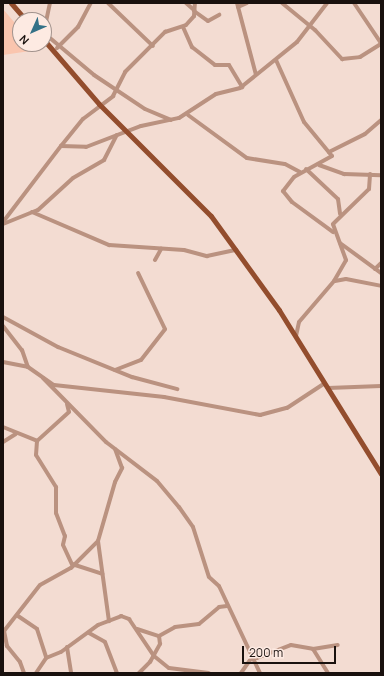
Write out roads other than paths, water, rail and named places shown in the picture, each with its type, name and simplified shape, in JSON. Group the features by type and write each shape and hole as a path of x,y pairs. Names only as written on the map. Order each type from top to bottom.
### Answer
{"main road":[{"path":"11,3 19,12"},
{"path":"52,49 99,104 207,212 237,250 296,336 381,474"}],"street":[{"path":"58,48 78,27 91,3"},
{"path":"108,3 153,46"},
{"path":"186,3 208,21 220,15"},
{"path":"3,223 61,146 99,104 110,98 125,72 169,29 183,27 194,11 195,3"},
{"path":"247,3 238,5 256,75"},
{"path":"282,3 310,27 342,59 360,57 381,44 354,3"},
{"path":"61,146 86,147 126,131 171,121 188,115 212,96 242,87 276,60 310,27 327,3"},
{"path":"183,27 192,47 216,65 229,65 242,87"},
{"path":"52,41 58,48 143,107 171,121"},
{"path":"276,60 304,122 329,152 331,157 319,165 300,172 283,187 286,197 333,232 340,243 346,259 334,281 301,319 296,336"},
{"path":"188,115 247,158 285,164 300,172"},
{"path":"329,152 365,134 381,120"},
{"path":"3,223 32,212 73,178 105,159 118,134"},
{"path":"319,165 344,174 381,175"},
{"path":"306,169 338,199 340,214"},
{"path":"333,232 332,224 340,214 369,189 370,174"},
{"path":"32,212 103,243 208,256 237,250"},
{"path":"340,243 381,273"},
{"path":"155,260 161,249"},
{"path":"375,269 381,263"},
{"path":"115,370 135,364 166,329 138,273"},
{"path":"334,281 346,279 381,286"},
{"path":"3,317 58,347 115,370 178,389"},
{"path":"3,326 22,350 28,367"},
{"path":"3,362 28,367 43,378 115,448 156,481 189,521 210,577 219,586 227,606 260,673"},
{"path":"43,378 60,386 164,396 260,415 287,408 326,386 381,386"},
{"path":"67,402 69,412 37,441 37,457 56,487 55,511 65,536 63,545 75,565 102,574"},
{"path":"3,427 16,434 37,441"},
{"path":"3,442 16,434"},
{"path":"109,621 108,593 102,574 98,541 115,482 122,468 115,448"},
{"path":"24,673 20,662 6,646 4,631 18,616 43,583 75,565 98,541"},
{"path":"136,628 159,636 175,627 199,624 219,607 227,606"},
{"path":"18,616 37,629 46,658"},
{"path":"36,673 46,658 109,621 124,616 136,628 152,653 176,671 209,673"},
{"path":"89,633 104,642 117,673"},
{"path":"139,673 149,664 152,653 160,644 159,636"},
{"path":"241,673 252,657 293,645 313,650 338,645"},
{"path":"67,647 71,673"},
{"path":"313,650 328,673"}]}
